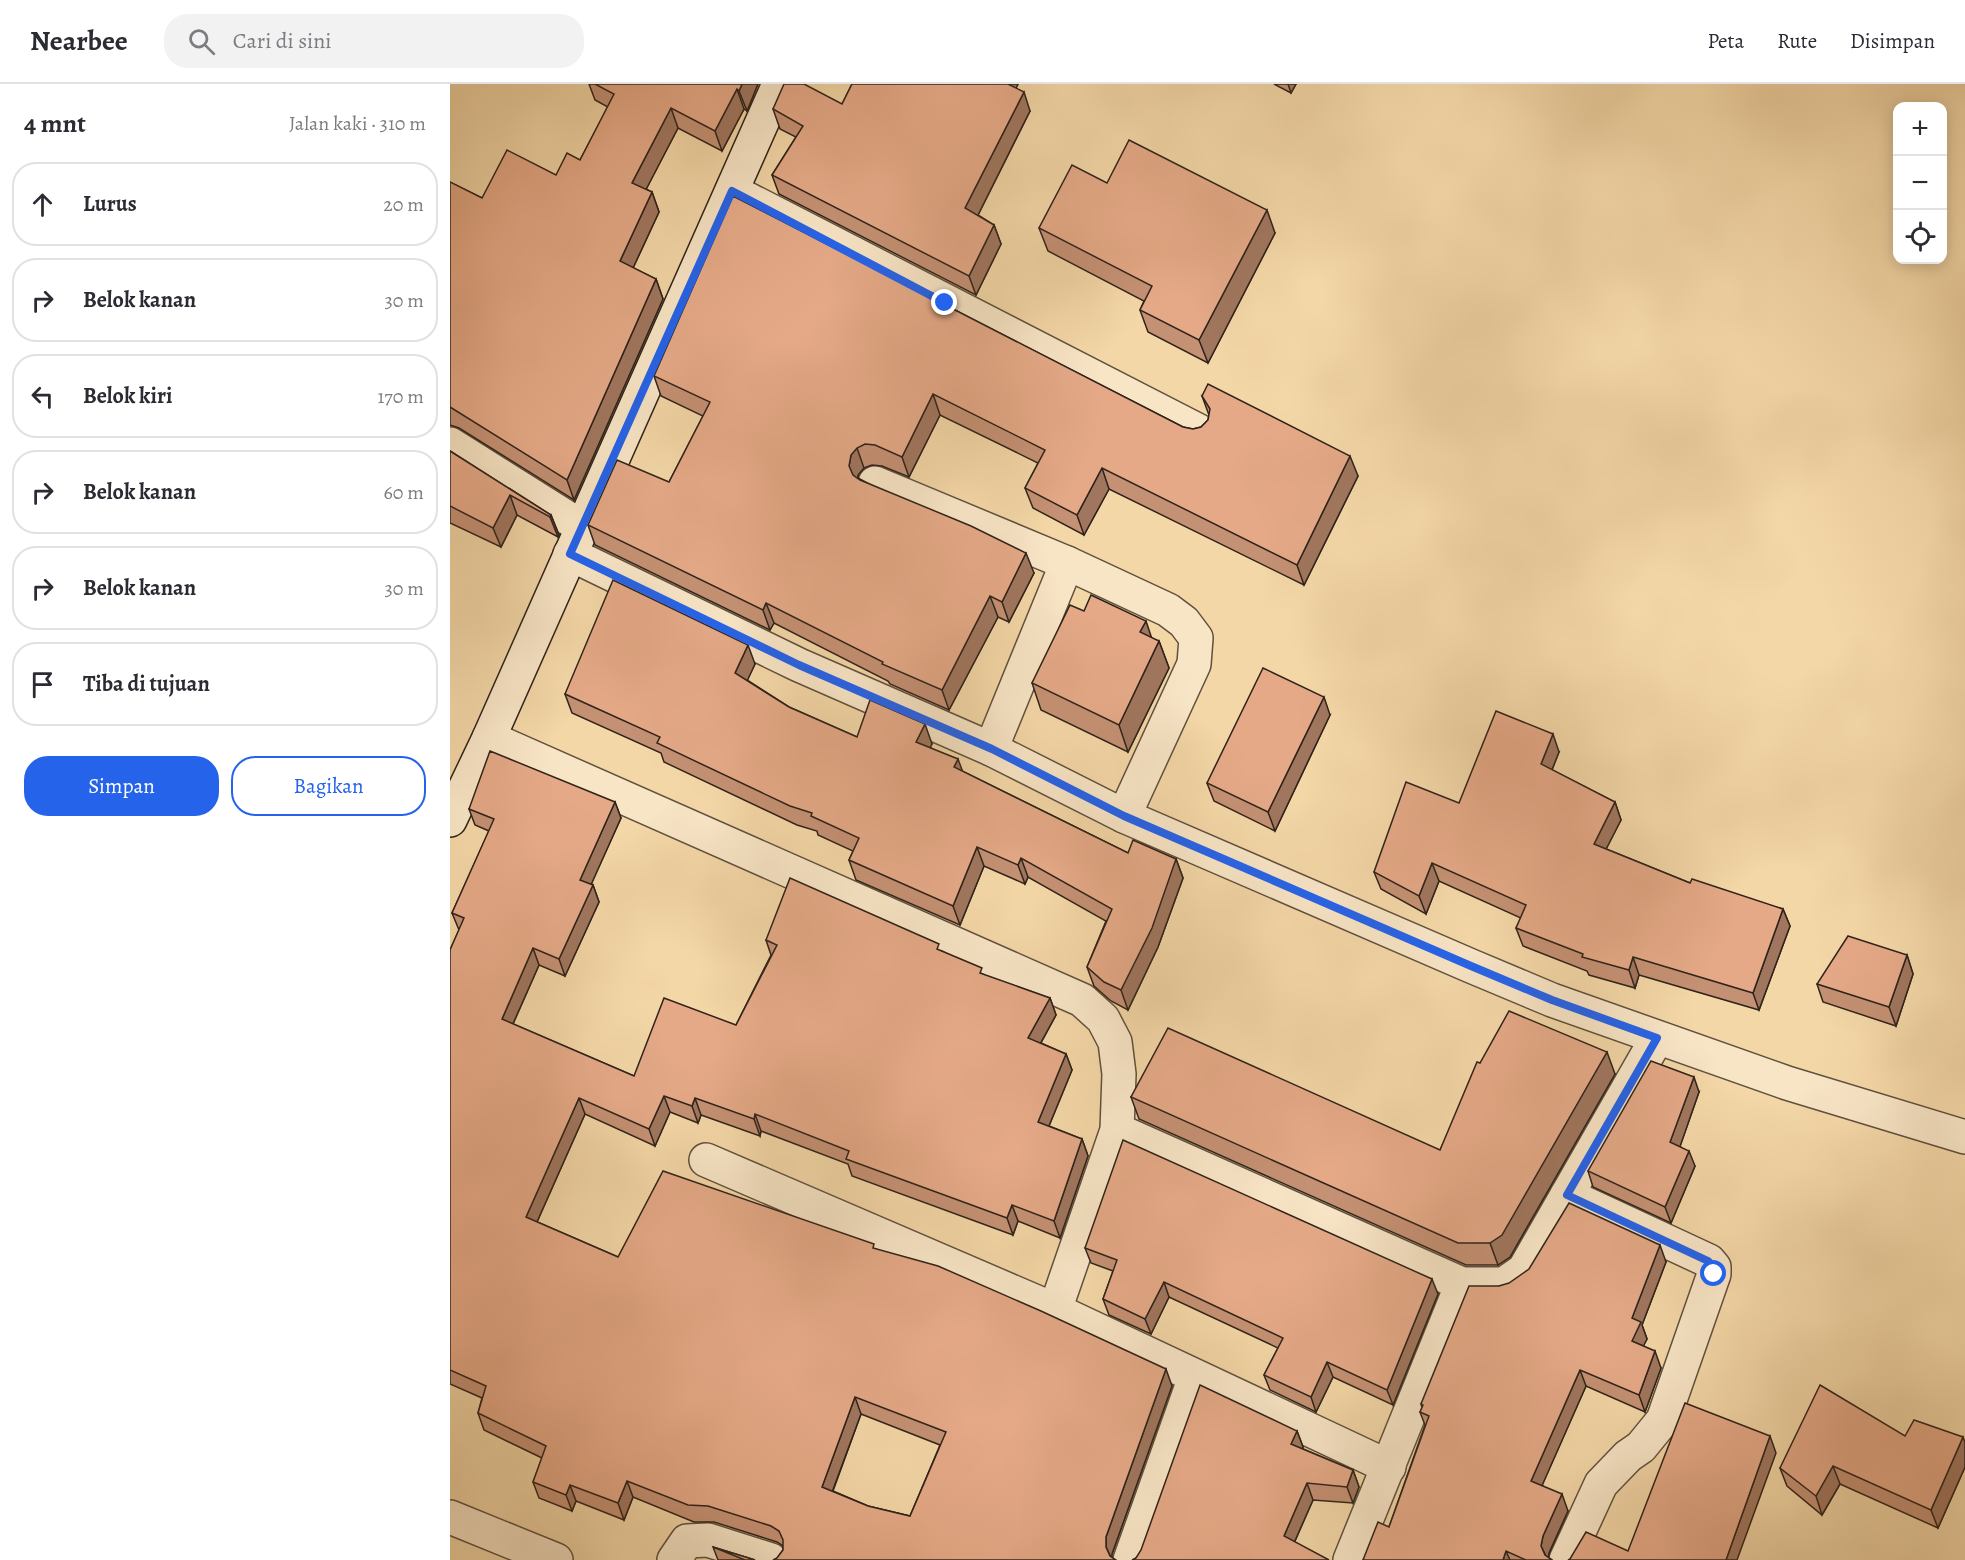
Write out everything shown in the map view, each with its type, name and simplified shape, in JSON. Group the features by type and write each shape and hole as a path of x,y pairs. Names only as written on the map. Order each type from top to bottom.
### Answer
{"street":[{"path":"450,820 489,738 779,84"},
{"path":"732,191 1199,431"},
{"path":"450,444 576,541 799,665 992,749 1124,816 1552,1000 1787,1083 1965,1137"},
{"path":"874,483 1067,563 1168,610 1184,622 1196,639 1194,664 1124,816"},
{"path":"992,749 1067,563"},
{"path":"489,738 1082,1000 1103,1020 1114,1042 1119,1074 1117,1130 1055,1310"},
{"path":"1117,1130 1462,1284 1504,1284 1514,1280 1524,1270 1657,1038"},
{"path":"706,1160 1055,1310 1389,1467"},
{"path":"1566,1560 1601,1484 1628,1456 1641,1447 1663,1420 1714,1274 1714,1267 1708,1261 1567,1195"},
{"path":"1350,1560 1462,1284"},
{"path":"1130,1560 1195,1377"},
{"path":"450,1517 556,1560"},
{"path":"674,1560 687,1541 708,1540 771,1560"}],"building":[{"path":"595,84 742,84 739,91 737,89 715,131 671,108 632,183 652,192 620,261 656,279 567,480 450,407 450,182 482,198 507,150 556,175 567,153 580,160 614,94"},
{"path":"784,84 804,84 842,104 852,84 1008,84 1024,92 965,208 994,225 969,276 772,175 803,126 773,109"},
{"path":"1129,140 1267,210 1199,340 1140,310 1152,286 1039,228 1072,165 1107,183"},
{"path":"733,196 1183,427 1193,429 1201,427 1208,420 1210,409 1202,396 1208,384 1350,456 1297,565 1102,468 1077,515 1025,488 1045,450 933,394 902,457 875,445 865,444 851,455 849,466 853,475 860,480 971,526 1026,553 1002,602 990,596 942,690 882,664 883,662 766,603 763,610 588,525 617,460 669,482 710,402 654,376"},
{"path":"450,451 551,515 550,517 510,495 493,528 450,506"},
{"path":"613,580 748,645 735,673 789,707 857,737 870,700 925,724 916,742 958,759 954,767 1128,853 1133,840 1176,859 1152,928 1121,990 1104,982 1087,967 1112,909 1021,858 1018,865 977,847 953,906 849,860 859,838 811,816 812,813 790,806 657,743 660,737 565,694"},
{"path":"1091,595 1146,621 1140,632 1159,641 1119,725 1032,683 1070,605 1084,611"},
{"path":"1263,668 1324,697 1268,812 1207,783"},
{"path":"1496,711 1553,734 1541,764 1615,802 1594,844 1690,883 1692,879 1783,909 1753,993 1633,957 1629,970 1582,957 1583,954 1516,928 1526,905 1432,863 1419,896 1374,872 1406,782 1459,803"},
{"path":"490,751 615,802 580,880 593,885 559,959 533,948 502,1019 634,1076 664,998 736,1025 777,945 766,940 790,878 939,944 937,949 982,968 980,973 1050,998 1028,1038 1066,1054 1038,1122 1082,1139 1054,1221 1012,1205 1007,1218 846,1159 849,1151 755,1114 754,1119 695,1098 692,1106 664,1096 649,1129 579,1098 526,1217 618,1257 663,1171 874,1244 873,1248 938,1266 1166,1369 1106,1537 1106,1547 1110,1556 1116,1560 773,1560 783,1550 783,1540 779,1531 771,1526 708,1506 688,1505 627,1481 618,1503 570,1485 566,1495 533,1482 546,1446 478,1413 486,1386 450,1370 450,950 464,918 452,913 494,819 469,809","holes":["855,1397 946,1432 910,1516 868,1506 822,1487"]},
{"path":"1848,936 1907,955 1889,1007 1817,984"},
{"path":"1509,1011 1607,1052 1502,1235 1490,1243 1458,1243 1131,1097 1168,1028 1440,1150 1477,1062 1480,1063"},
{"path":"1651,1061 1694,1077 1670,1142 1689,1151 1665,1207 1588,1171"},
{"path":"1123,1140 1432,1279 1387,1390 1327,1362 1311,1397 1264,1375 1283,1338 1164,1282 1145,1319 1103,1299 1117,1260 1085,1248"},
{"path":"1569,1203 1660,1245 1632,1318 1641,1322 1632,1341 1655,1351 1639,1395 1580,1370 1531,1481 1562,1494 1543,1536 1541,1546 1545,1555 1552,1560 1526,1560 1506,1551 1503,1560 1363,1560 1378,1522 1389,1527 1429,1416 1420,1412 1423,1405 1421,1404 1469,1286 1499,1286 1509,1283 1529,1269"},
{"path":"1200,1385 1297,1431 1291,1444 1353,1470 1347,1487 1307,1483 1284,1536 1329,1560 1132,1560 1141,1550"},
{"path":"1820,1385 1905,1436 1914,1420 1963,1437 1931,1510 1833,1466 1816,1496 1780,1468"},
{"path":"1685,1403 1770,1436 1726,1560 1568,1560 1586,1532 1628,1551"},
{"path":"713,1547 755,1560 745,1560"}],"route":[{"path":"945,303 732,191 570,554 799,665 992,749 1124,816 1552,1000 1657,1038 1567,1195 1708,1261 1714,1267 1714,1274"}]}
